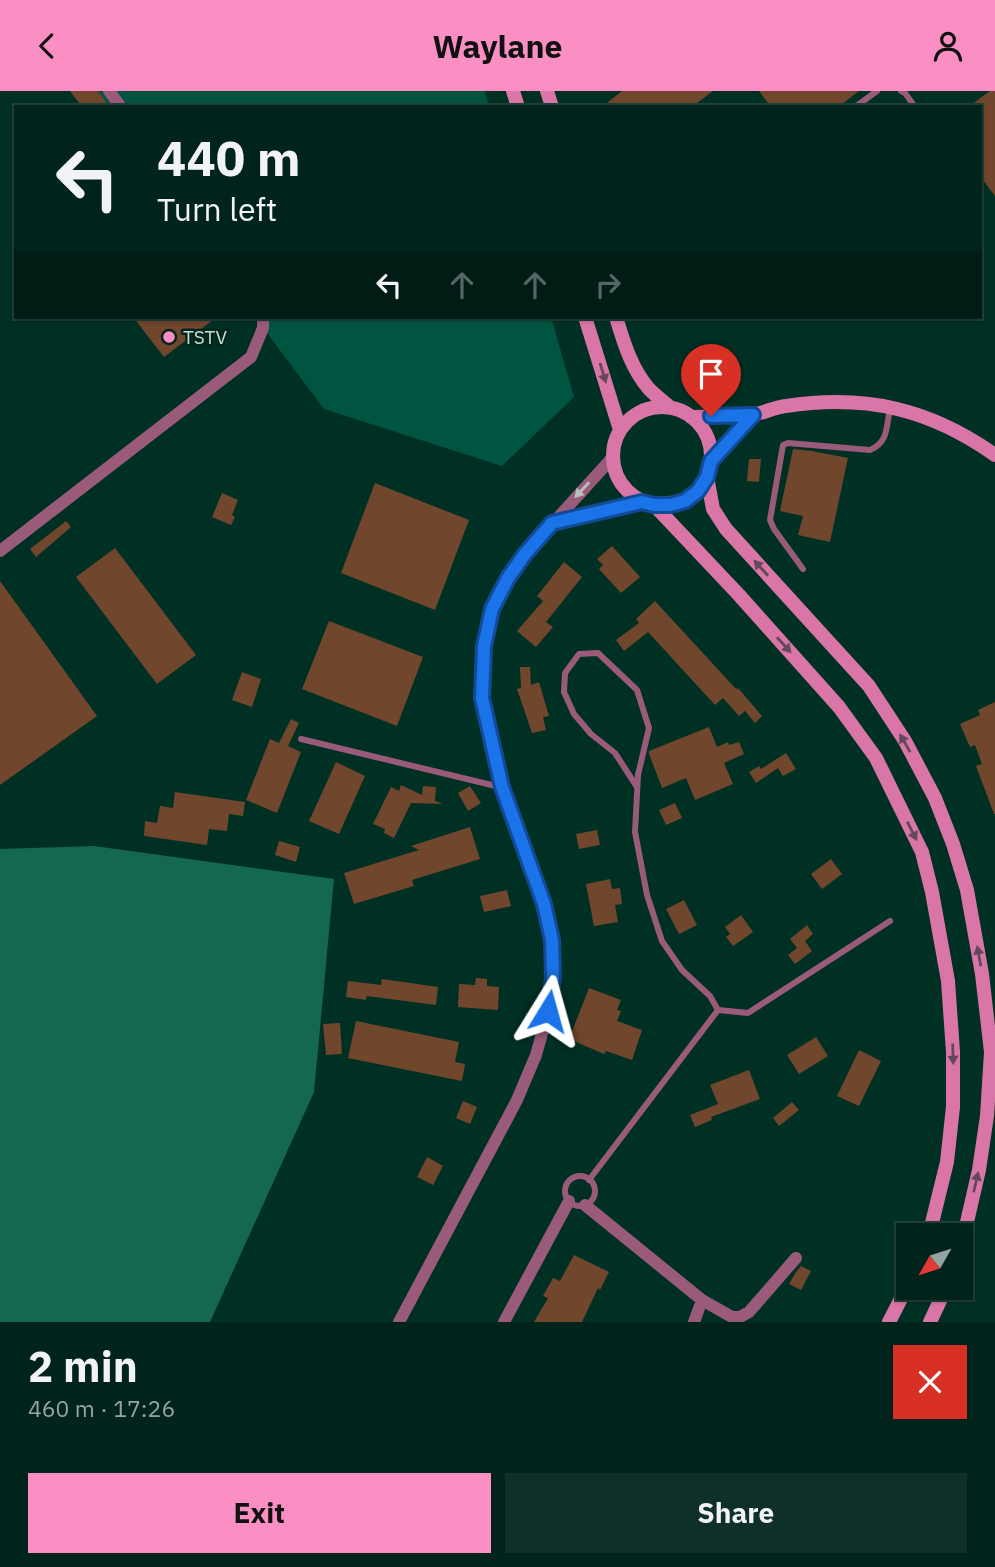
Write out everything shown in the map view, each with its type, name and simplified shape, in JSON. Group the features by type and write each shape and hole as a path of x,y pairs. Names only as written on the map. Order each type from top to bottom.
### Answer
{"street":[{"path":"0,551 251,357 263,328 264,319"},
{"path":"586,319 620,430"},
{"path":"617,319 636,370 650,390 671,408"},
{"path":"691,417 753,415 786,406 818,403 874,404 936,421 972,439 995,455"},
{"path":"552,523 648,503 670,505 685,501 698,491 707,477 711,461 709,444 702,428 691,417 671,408 656,407 642,411 629,419 614,443 612,458 615,473 630,494 648,503 740,595 839,707 876,758 922,852 948,981 953,1052 953,1107 947,1162 932,1223"},
{"path":"711,461 753,415"},
{"path":"399,1322 517,1100 536,1055 548,1011 553,978 552,940 544,904 502,787 482,698 484,646 492,609 508,578 525,554 612,458"},
{"path":"707,477 713,509 726,529 869,686 905,741 954,843 967,890 978,950 990,1052 987,1116 979,1170 967,1223"},
{"path":"504,1322 569,1201"},
{"path":"585,1205 702,1300 732,1317 740,1317 759,1303 796,1258"},
{"path":"694,1322 702,1300"},
{"path":"889,1322 900,1300"},
{"path":"930,1322 940,1300"}],"lane":[{"path":"858,105 877,91"},
{"path":"901,91 914,105"},
{"path":"803,569 770,520 783,445 788,443 870,450 884,441 890,407"},
{"path":"638,787 615,753 591,734 574,714 564,692 565,673 579,654 598,653 637,690 649,728 638,775 638,787 635,832 647,895 662,941 682,970 710,996 718,1010"},
{"path":"301,739 502,787"},
{"path":"718,1010 748,1013 890,921"},
{"path":"589,1180 718,1010"},
{"path":"580,1177 589,1180 595,1193 590,1202 575,1205 569,1201 565,1189 570,1180 580,1177"}],"green space":[{"path":"86,91 485,91 488,105 96,105"},
{"path":"256,319 552,319 574,397 502,466 324,409"},
{"path":"94,846 334,879 314,1092 210,1322 0,1322 0,849"}],"building":[{"path":"70,91 98,91 106,102 102,105 80,105"},
{"path":"622,91 713,91 695,105 610,105 608,102"},
{"path":"759,91 859,91 841,105 770,105"},
{"path":"990,91 995,91 995,196 982,179 982,105 971,105"},
{"name":"TSTV","path":"135,319 214,319 164,357"},
{"path":"793,449 848,458 830,542 798,535 803,516 780,511"},
{"path":"749,459 761,459 759,482 747,481"},
{"path":"375,483 469,520 435,610 341,573"},
{"path":"222,493 238,500 231,525 212,517"},
{"path":"66,521 71,527 36,557 30,549"},
{"path":"612,546 640,577 621,593 599,569 603,565 597,559"},
{"path":"115,548 196,655 157,684 76,577"},
{"path":"564,562 582,577 546,622 553,627 536,647 517,631 543,601 537,596"},
{"path":"0,581 97,716 0,785"},
{"path":"655,601 762,716 755,723 745,711 739,716 723,698 715,705 648,632 624,651 616,640 639,623 636,619"},
{"path":"329,621 423,657 397,726 302,689"},
{"path":"520,667 530,667 531,685 539,682 549,716 543,717 546,730 532,733 517,689 521,688"},
{"path":"242,672 261,679 252,707 232,700"},
{"path":"995,702 994,814 976,766 982,764 975,745 970,747 960,724 980,715 978,710"},
{"path":"291,719 299,723 288,746 301,752 277,813 246,800 270,739 279,743"},
{"path":"709,727 717,747 728,742 729,745 739,742 744,754 724,763 733,784 695,800 686,778 662,788 649,751"},
{"path":"786,753 796,769 783,776 778,768 756,783 749,772 759,766 761,769"},
{"path":"336,762 365,776 339,834 309,821"},
{"path":"401,785 422,795 423,786 436,787 435,801 443,804 411,803 394,838 384,833 385,829 373,824 391,787 399,791"},
{"path":"470,786 481,803 468,811 458,793"},
{"path":"175,792 245,802 243,816 229,814 227,831 209,829 207,845 144,836 145,821 157,823 160,806 173,808"},
{"path":"675,803 682,818 666,825 659,810"},
{"path":"470,827 480,859 412,880 414,886 354,904 344,873 419,850 411,846"},
{"path":"597,830 600,845 579,849 576,834"},
{"path":"279,841 300,847 296,862 275,855"},
{"path":"831,859 842,874 822,889 811,874"},
{"path":"610,879 612,889 620,888 622,904 615,905 618,922 594,926 586,884"},
{"path":"507,890 511,906 484,912 480,896"},
{"path":"684,900 697,925 679,934 666,909"},
{"path":"741,915 753,932 733,946 726,937 730,934 725,927"},
{"path":"807,925 813,934 805,941 812,951 795,964 788,955 797,948 790,939"},
{"path":"476,978 487,979 487,986 499,987 498,1010 458,1007 459,984 475,985"},
{"path":"382,979 438,987 436,1005 367,996 366,1000 346,997 348,981 381,985"},
{"path":"589,988 621,1000 617,1021 642,1030 632,1060 606,1051 604,1054 569,1039"},
{"path":"356,1021 459,1042 455,1062 465,1064 462,1081 348,1058"},
{"path":"340,1023 342,1054 326,1055 323,1024"},
{"path":"816,1037 828,1056 799,1074 787,1055"},
{"path":"859,1050 881,1061 859,1106 837,1096"},
{"path":"749,1070 760,1099 711,1117 712,1120 695,1127 690,1115 718,1104 710,1085"},
{"path":"463,1101 477,1107 470,1124 456,1118"},
{"path":"792,1102 799,1110 779,1126 773,1118"},
{"path":"427,1157 443,1166 433,1185 417,1177"},
{"path":"574,1255 609,1272 582,1322 534,1322 548,1298 543,1296 553,1278 560,1281"},
{"path":"801,1266 811,1271 801,1290 789,1284"}],"place":[{"name":"TSTV","path":"169,337"}],"route":[{"path":"548,1011 553,978 552,940 544,904 502,787 482,698 484,646 492,609 508,578 552,523 642,502 670,505 685,501 698,491 707,477 711,461 753,415 711,416"}]}
